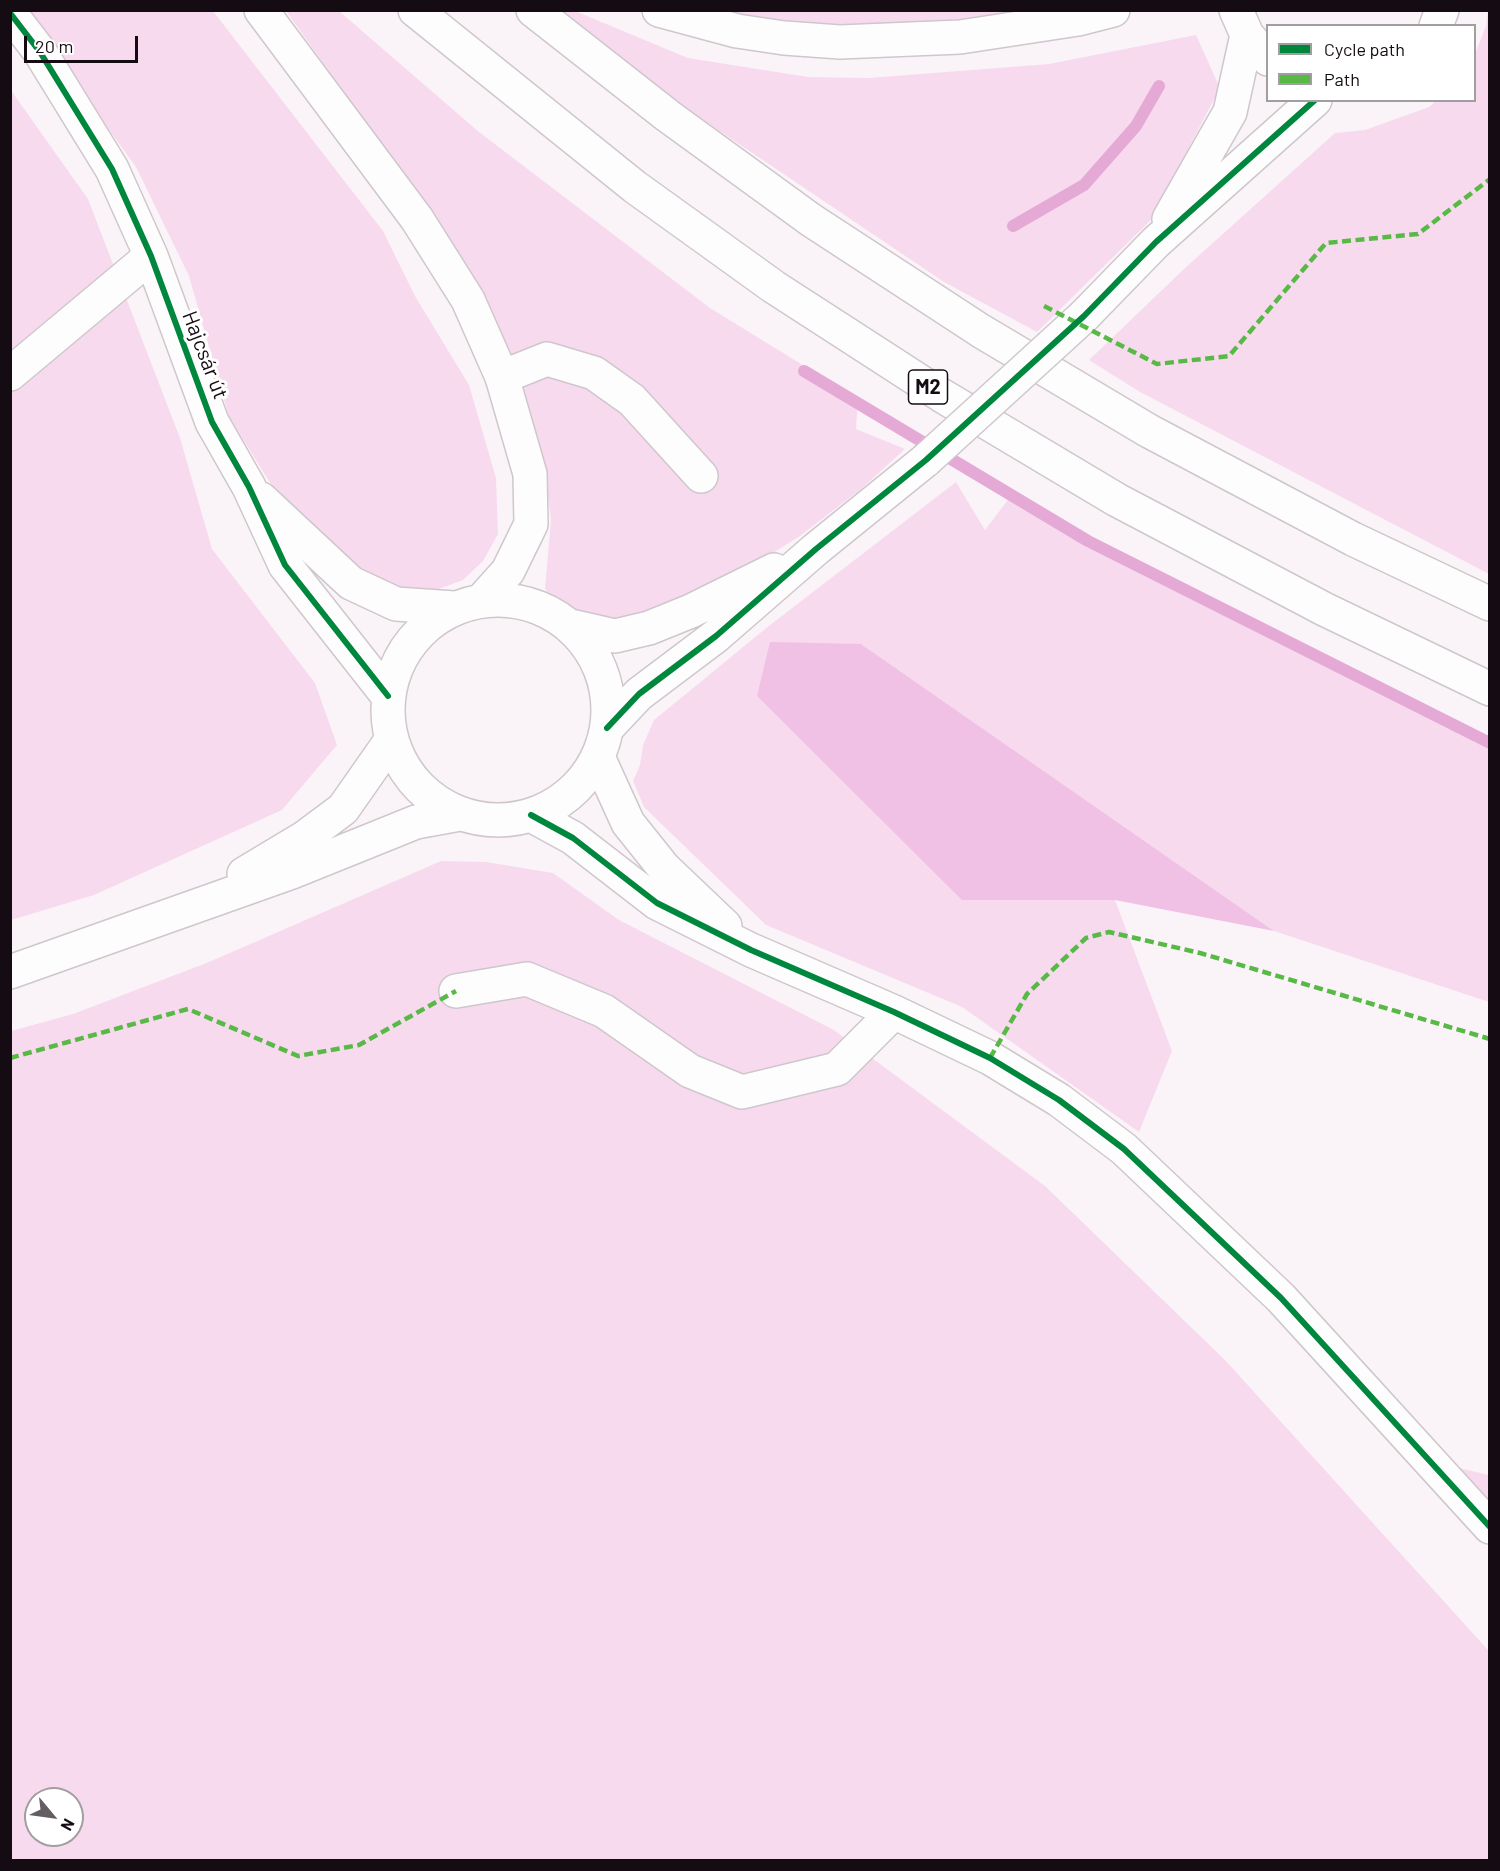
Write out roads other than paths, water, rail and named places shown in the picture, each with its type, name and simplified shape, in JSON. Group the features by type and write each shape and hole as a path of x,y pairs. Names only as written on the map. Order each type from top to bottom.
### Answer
{"main road":[{"path":"261,10 417,219 468,300 502,377 530,474 531,524 508,571 468,604 423,629 400,660 388,696 387,717 392,739 406,771 429,796 460,814 483,819 508,820 531,815 570,793 602,743 639,694 716,636 816,549 926,460 1084,316 1156,242 1313,102"},
{"name":"M2","path":"415,10 635,187 774,287 941,395 1117,500 1324,609 1490,689"},
{"path":"533,10 668,116 811,220 981,331 1149,431 1353,539 1490,604"},
{"path":"659,10 737,31 784,38 840,42 960,37 1078,20 1113,10"},
{"name":"Hajcsár út","path":"10,13 40,52 112,169 150,256 212,422 249,488 285,565 388,696"},
{"path":"1156,242 1230,112 1250,35"},
{"path":"10,374 150,256"},
{"path":"502,377 547,360 594,373 632,400 701,476"},
{"name":"Hajcsár út","path":"249,488 351,583 396,604 468,604 514,600 545,609 571,626"},
{"path":"571,626 615,636 649,628 691,611 816,549"},
{"path":"571,626 595,656 607,691 602,743 628,823 664,868 751,950"},
{"path":"183,910 304,838 343,809 392,739"},
{"path":"10,972 292,872 416,822 460,814"},
{"path":"531,815 573,838 657,903 751,950 894,1012 1000,1064 1059,1100 1124,1149 1281,1298 1490,1527"},
{"path":"456,991 527,979 604,1011 690,1071 742,1092 837,1069 894,1012"}],"waterway":[{"path":"1013,226 1084,185 1136,126 1159,86"},
{"path":"804,371 1088,541 1490,743"}]}
